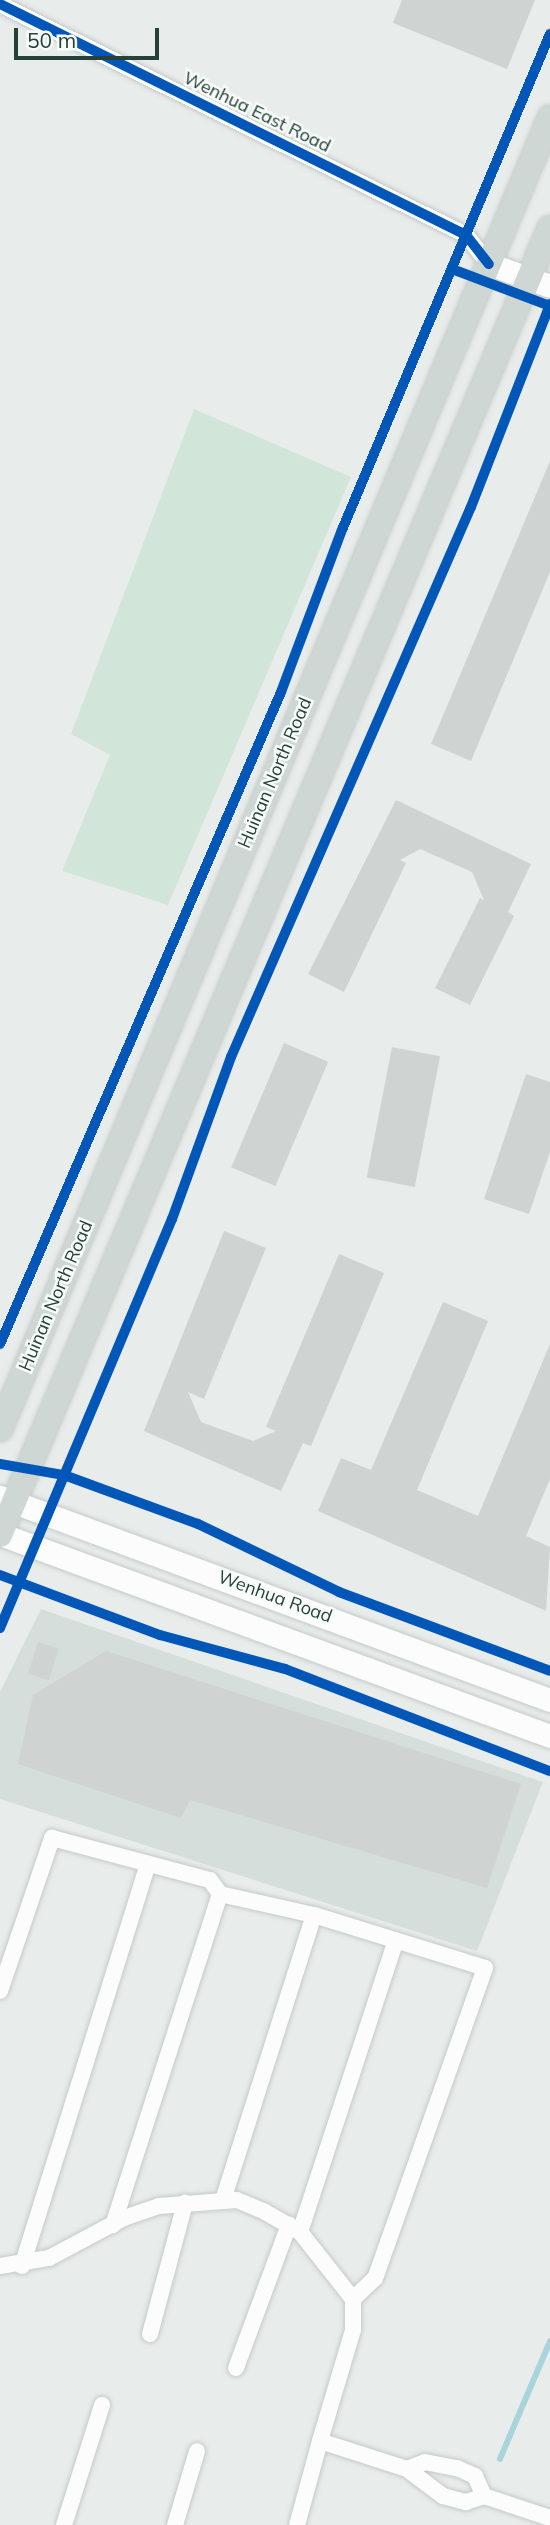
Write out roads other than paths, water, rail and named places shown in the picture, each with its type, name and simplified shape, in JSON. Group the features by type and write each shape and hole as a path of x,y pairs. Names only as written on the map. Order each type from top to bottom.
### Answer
{"main road":[{"name":"Huinan North Road","path":"0,1429 550,118"},
{"path":"0,1535 7,1499 540,282 550,228"}],"street":[{"name":"Wenhua East Road","path":"0,5 466,234 489,264"},
{"path":"489,264 540,282"},
{"name":"Wenhua Road","path":"7,1499 550,1700"},
{"name":"Wenhua Road","path":"0,1535 550,1736"},
{"path":"0,1991 52,1838 210,1880 220,1894 314,1914 485,1968 375,2278 353,2299"},
{"path":"22,2266 148,1864"},
{"path":"113,2225 220,1894"},
{"path":"223,2200 314,1914"},
{"path":"236,2368 295,2228 396,1940"},
{"path":"0,2266 22,2266 113,2225 186,2203 237,2200 295,2228 353,2299 353,2330 297,2525"},
{"path":"150,2334 186,2203"},
{"path":"64,2525 103,2405"},
{"path":"320,2441 407,2469 443,2496 466,2502 484,2496 550,2518"},
{"path":"175,2525 197,2451"},
{"path":"407,2469 425,2462 457,2468 475,2476 484,2496"}],"waterway":[{"path":"500,2459 550,2341"}]}
